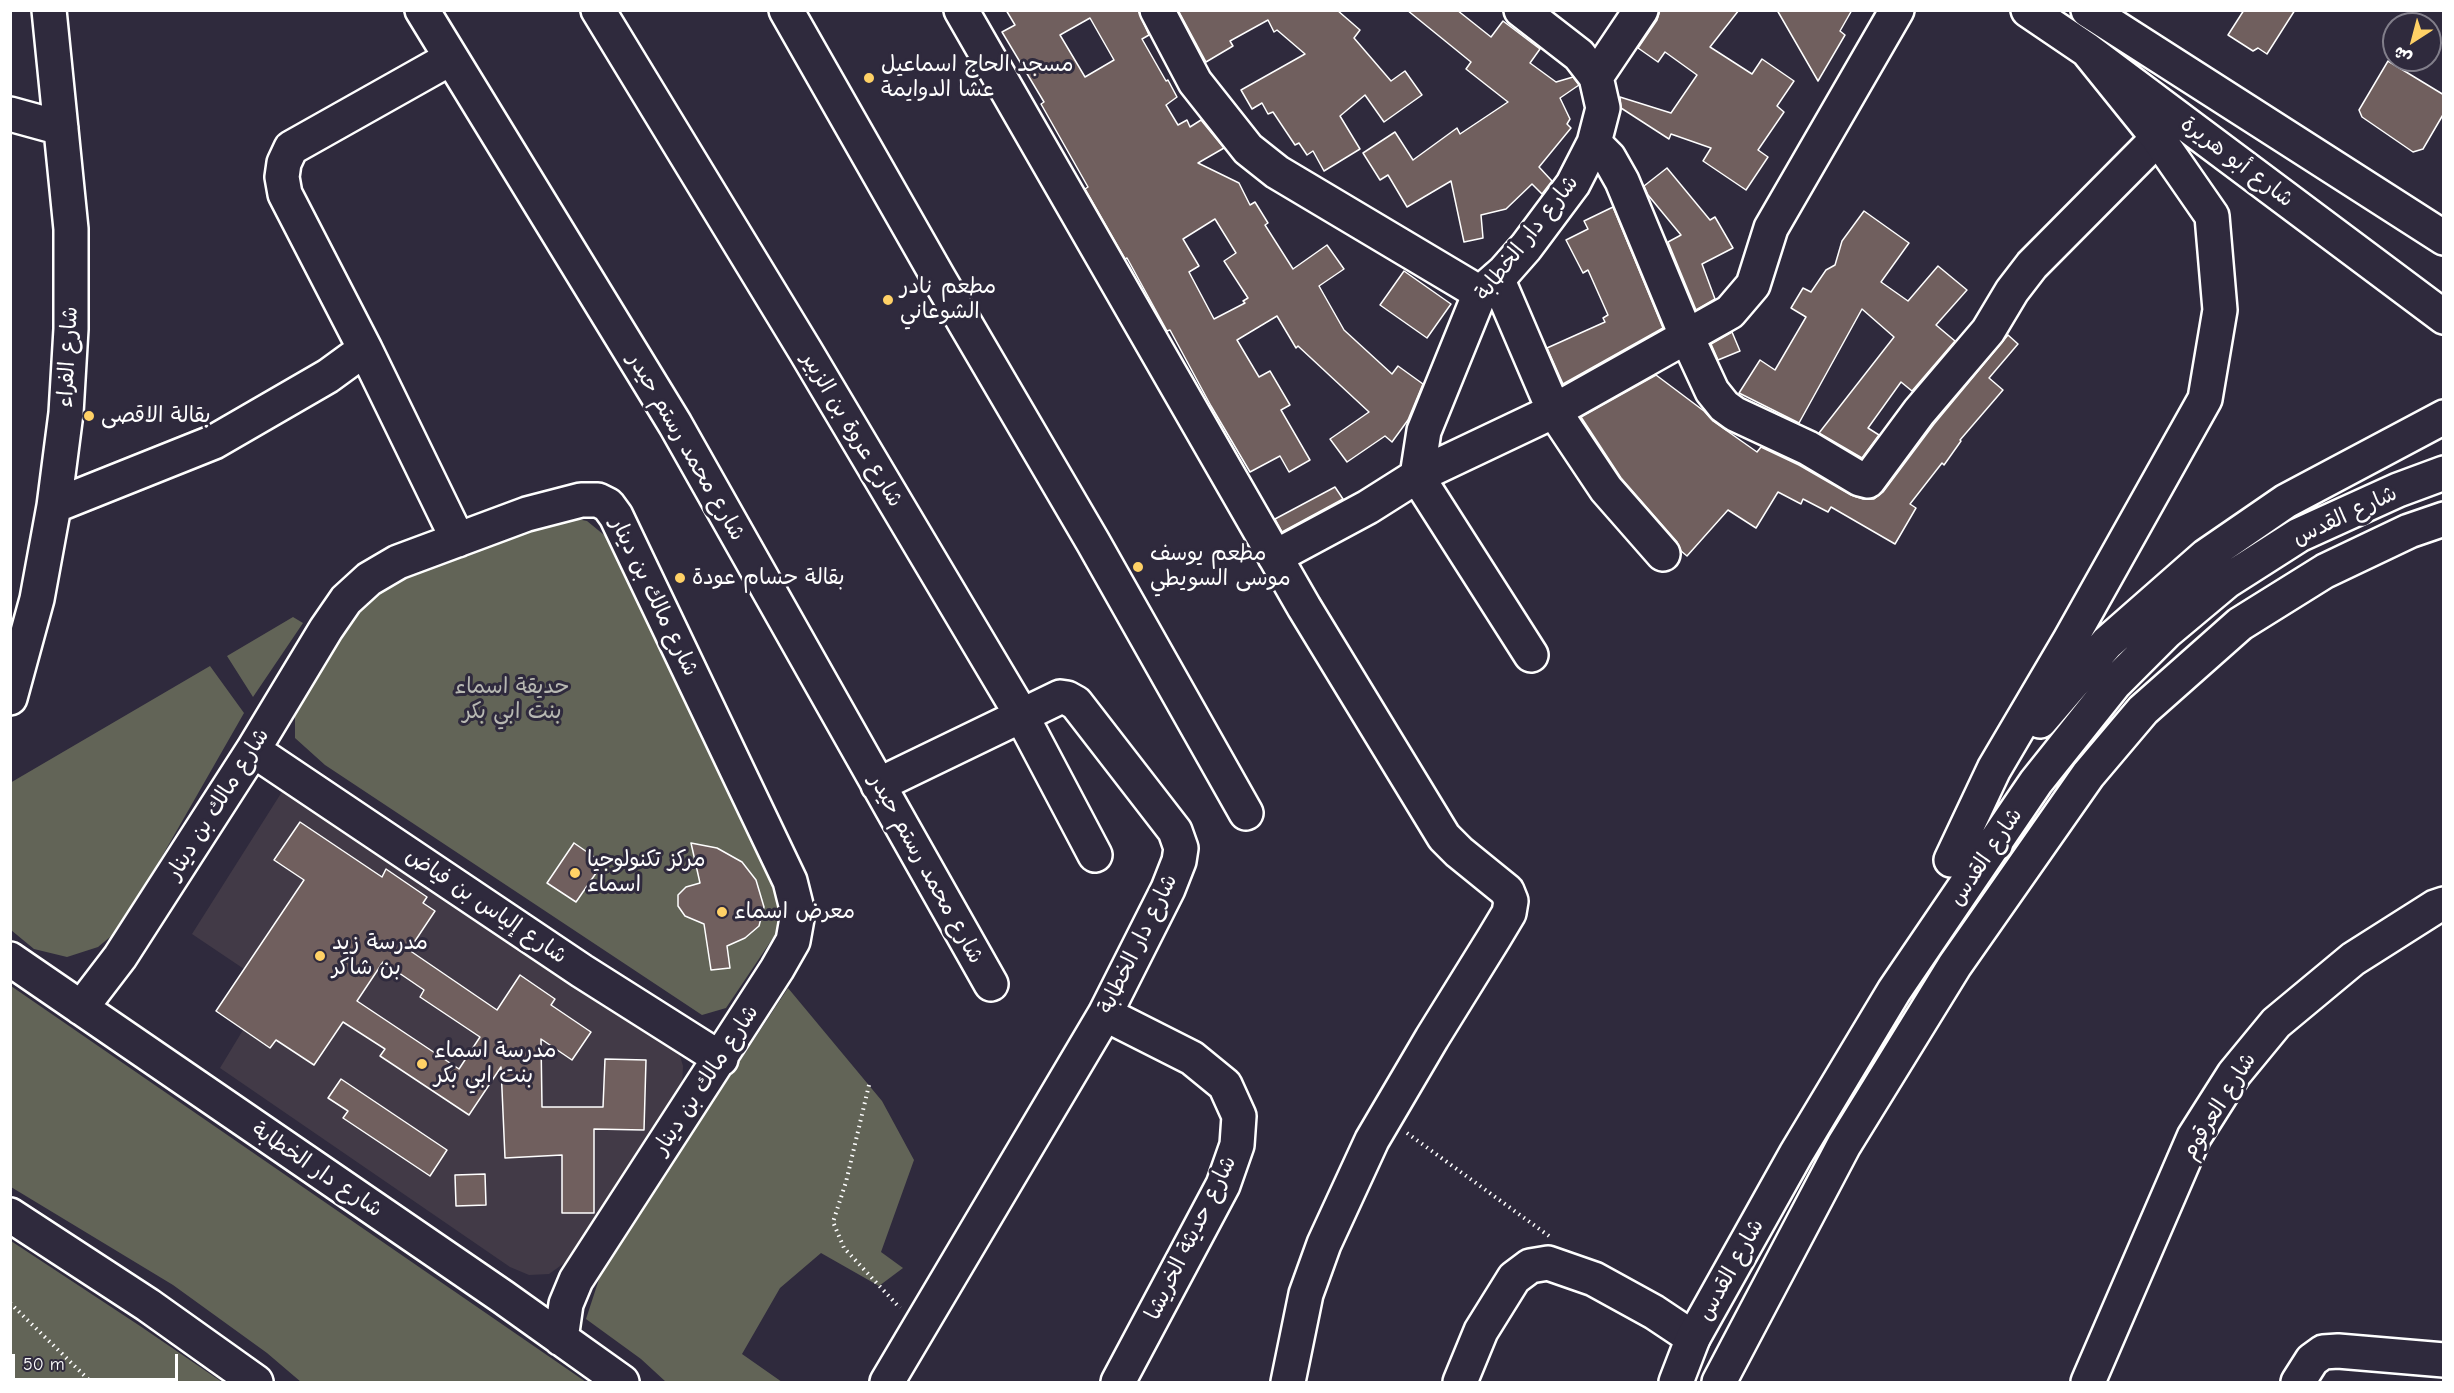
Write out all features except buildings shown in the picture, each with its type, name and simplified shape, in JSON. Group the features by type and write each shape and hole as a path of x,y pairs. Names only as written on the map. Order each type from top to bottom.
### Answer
{"main road":[{"name":"شارع الفراء","path":"10,699 37,599 54,506 66,413 71,329 71,229 49,10"},
{"name":"شارع محمد رستم حيدر","path":"422,10 675,424 990,984"},
{"name":"شارع عروة بن الزبير","path":"598,10 806,352 1021,716 1095,855"},
{"path":"786,10 1093,542 1246,813"},
{"path":"961,10 1275,556 1444,837 1507,891 1511,901 1509,913 1372,1140 1324,1244 1306,1293 1288,1383"},
{"path":"1157,10 1195,82 1248,148 1276,172 1488,286 1554,411 1606,489 1663,554"},
{"name":"شارع دار الخطابة","path":"1418,476 1424,431 1488,286 1526,247 1573,183 1594,143 1604,108 1596,77 1580,55 1521,10"},
{"path":"1596,77 1641,10"},
{"path":"1275,556 1368,507 1418,476 1554,411 1730,312 1753,285 1771,228 1897,10"},
{"name":"شارع أبو هريرة","path":"2028,10 2086,50 2440,315"},
{"name":"شارع أبو هريرة","path":"2088,10 2444,238"},
{"path":"1894,991 1951,860 1994,769 2070,640 2205,399 2220,310 2212,216 2158,138 2086,50"},
{"path":"451,58 291,148 284,163 282,177 285,194 365,349 458,540"},
{"path":"10,114 61,128"},
{"path":"1594,143 1609,158 1622,181 1686,335 1712,391 1724,406 1735,414 1808,448 1860,479 1868,481 1919,412 1988,331 2012,291 2032,265 2158,138"},
{"path":"54,506 214,442 328,376 365,349"},
{"path":"1951,860 2036,726 2107,643 2206,555 2286,501 2444,417"},
{"path":"2385,447 2444,434"},
{"name":"شارع القدس","path":"1676,1383 1693,1338 1796,1154 1894,991 2036,782 2115,683 2166,632 2228,581 2299,535 2379,498 2444,473"},
{"path":"1418,476 1531,655"},
{"name":"شارع مالك بن دينار","path":"81,1008 120,957 346,600 369,579 398,562 527,514 581,500 598,500 608,505 616,516 790,881 798,913 793,940 720,1059 576,1280 566,1304 561,1339"},
{"name":"شارع القدس","path":"1719,1383 1850,1135 1955,965 2044,836 2143,710 2240,624 2325,571 2409,531 2444,519"},
{"name":"شارع دار الخطابة","path":"878,784 1060,697 1067,698 1076,703 1175,831 1181,848 1179,861 1168,889 1105,1014 887,1383"},
{"name":"شارع إلياس بن فياض","path":"253,750 582,971 720,1059"},
{"name":"شارع العرقوم","path":"2088,1383 2194,1137 2234,1074 2276,1023 2353,959 2435,907 2444,904"},
{"name":"شارع دار الخطابة","path":"10,959 622,1383"},
{"name":"شارع حديثة الخريشا","path":"1105,1014 1192,1058 1225,1085 1239,1116 1237,1145 1223,1185 1118,1383"},
{"path":"10,1215 148,1305 256,1383"},
{"path":"1460,1383 1480,1331 1514,1278 1530,1266 1548,1263 1594,1279 1654,1312 1693,1338"},
{"path":"2298,1383 2312,1360 2323,1352 2338,1351 2444,1360"}],"path":[{"path":"869,1085 846,1182 833,1222 844,1248 919,1329"},
{"path":"1402,1129 1557,1242"},
{"path":"10,1303 91,1383"}],"shaded area":[{"path":"285,787 677,1046 683,1066 682,1086 570,1259 549,1274 529,1275 510,1267 220,1068 243,1030 244,969 192,934"}],"green space":[{"name":"حديقة اسماء بنت ابي بكر","path":"562,516 587,521 609,539 777,881 783,923 726,1008 702,1015 325,765 295,738 295,716 301,694 374,589"},
{"path":"293,617 303,623 253,697 227,656"},
{"path":"210,666 244,713 121,928 98,947 67,957 34,949 11,930 10,783"},
{"path":"11,986 586,1382 301,1382 267,1353 173,1285 11,1187"},
{"path":"788,988 882,1101 914,1160 881,1252 903,1268 879,1286 821,1253 780,1288 742,1354 782,1382 666,1382 641,1359 586,1319 602,1270"},
{"path":"11,1241 140,1326 222,1382 11,1382"}],"place":[{"name":"مسجد الحاج اسماعيل عشا الدوايمة","path":"869,78"},
{"name":"مطعم نادر الشوعاني","path":"888,300"},
{"name":"بقالة الاقصى","path":"89,416"},
{"name":"مطعم يوسف موسى السويطي","path":"1138,567"},
{"name":"بقالة حسام عودة","path":"680,578"},
{"name":"مركز تكنولوجيا اسماء","path":"575,873"},
{"name":"معرض اسماء","path":"722,912"},
{"name":"مدرسة زيد بن شاكر","path":"320,956"},
{"name":"مدرسة اسماء بنت ابي بكر","path":"422,1064"}]}
